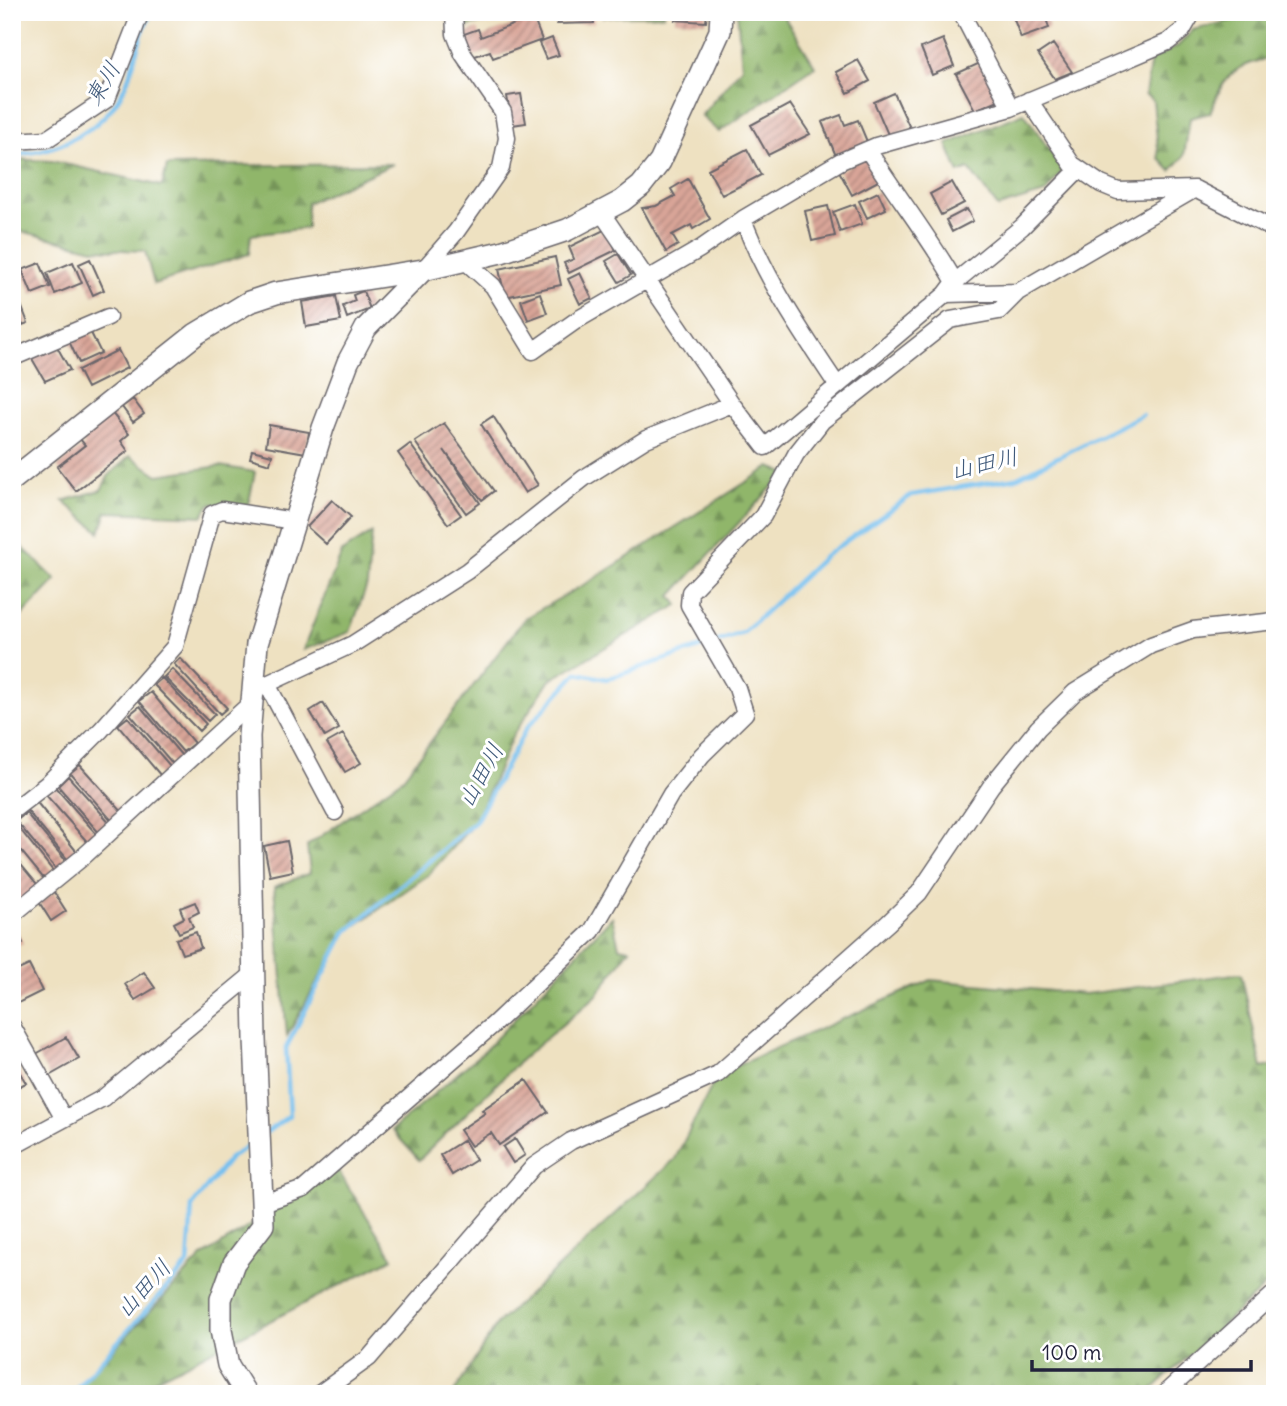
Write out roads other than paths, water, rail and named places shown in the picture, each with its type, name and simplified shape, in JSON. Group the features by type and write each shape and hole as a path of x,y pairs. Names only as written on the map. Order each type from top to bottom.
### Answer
{"street":[{"path":"12,141 47,139 107,99 141,12"},
{"path":"246,1394 228,1365 221,1330 221,1299 234,1263 263,1225 253,974 257,644 335,394 366,328 456,232 502,168 507,138 503,112 463,54 455,34 454,12"},
{"path":"12,480 196,334 248,302 276,293 423,270 523,245 567,230 641,186 660,162 720,31 721,12"},
{"path":"961,12 1011,107"},
{"path":"463,259 493,286 533,351 577,320 700,249 743,219 841,161 985,112 1029,100 1168,41 1182,30 1193,12"},
{"path":"1029,100 1072,164 1118,191 1195,188 1274,230 1275,216"},
{"path":"868,150 901,201 931,239 951,288"},
{"path":"601,212 645,281 765,447 1022,227 1079,169"},
{"path":"262,1203 304,1188 494,1024 592,931 671,794 702,755 745,713 737,688 689,605 690,592 763,516 796,454 822,421 950,320 999,311 1018,292 1195,188"},
{"path":"743,219 757,257 788,312 837,385"},
{"path":"951,288 1018,292"},
{"path":"12,358 108,317"},
{"path":"12,915 83,857 257,690 353,644 467,571 584,478 646,439 732,404"},
{"path":"12,811 47,784 101,730 175,646 212,514 222,510 294,521"},
{"path":"319,1394 369,1357 534,1166 571,1141 718,1074 888,923 919,893 991,786 1038,728 1075,692 1151,645 1193,631 1275,621"},
{"path":"257,690 335,812"},
{"path":"12,1147 103,1098 253,974"},
{"path":"12,1026 64,1119"},
{"path":"1164,1394 1275,1293"}],"waterway":[{"name":"東川","path":"12,155 31,153 66,142 97,124 120,96 152,12"},
{"name":"山田川","path":"267,1132 290,1115 286,1048 345,933 476,821 526,729 577,673 607,679 743,633 825,556 912,495 1016,478 1142,415"},
{"name":"山田川","path":"71,1394 188,1264 192,1206 229,1159 254,1141"}]}
